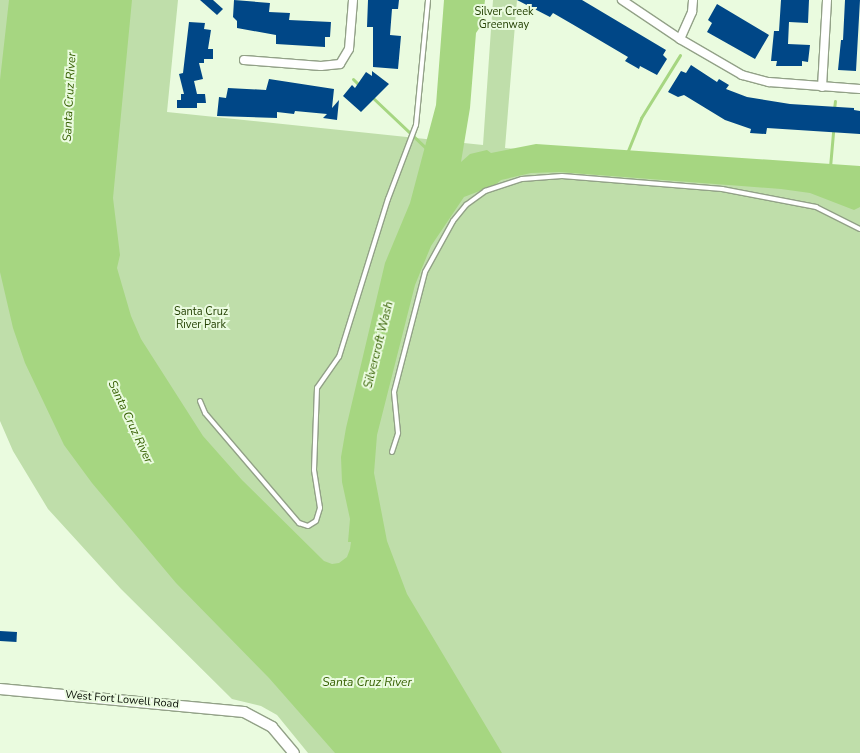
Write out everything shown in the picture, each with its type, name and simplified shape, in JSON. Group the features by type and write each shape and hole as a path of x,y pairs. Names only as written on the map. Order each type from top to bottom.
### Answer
{"street":[{"path":"244,60 321,66 342,64 349,49 353,0"},
{"path":"622,0 680,39 742,75 769,82 860,89"},
{"path":"680,39 692,12 693,0"},
{"path":"822,86 827,0"},
{"name":"West Fort Lowell Road","path":"0,689 244,712 272,727 294,753"}],"lane":[{"path":"200,401 205,413 299,523 308,526 316,521 320,508 314,470 317,388 339,357 388,199 416,125 428,0"},
{"path":"392,452 398,433 394,392 425,272 453,221 466,205 484,191 522,179 562,176 722,189 816,208 860,229"}],"green space":[{"path":"0,0 178,0 167,112 483,145 493,0 517,0 505,148 860,180 860,753 308,753 277,715 261,706 232,699 121,589 48,509 13,451 0,421"}],"water":[{"name":"Santa Cruz River","path":"9,0 132,0 113,198 120,255 117,268 131,316 141,339 203,436 242,480 324,561 332,564 339,563 347,557 350,549 351,542 348,542 350,519 342,482 341,457 346,428 385,263 410,203 436,105 444,0 485,0 482,24 476,33 470,108 461,162 470,154 487,150 491,153 536,144 860,166 860,207 854,210 810,193 781,189 559,172 531,173 501,180 495,185 464,197 431,246 415,285 377,435 374,473 387,541 407,594 502,753 335,753 269,678 176,583 92,483 64,445 25,363 13,328 0,272 0,80"}],"building":[{"path":"200,0 213,0 223,9 217,15"},
{"path":"234,0 270,3 269,12 290,13 289,20 331,22 330,37 325,37 325,47 276,44 276,35 237,28 237,21 233,17"},
{"path":"368,0 399,0 398,9 392,9 390,35 401,36 398,69 373,67 373,27 367,27"},
{"path":"517,0 582,0 666,50 663,55 667,59 657,75 640,66 639,69 625,61 628,57 553,13 550,17"},
{"path":"781,0 809,0 808,23 789,22 788,44 810,45 808,62 802,61 802,66 776,66 777,61 771,61 774,31 779,31"},
{"path":"845,0 860,0 856,71 838,70 841,40 843,40"},
{"path":"717,4 769,35 755,59 707,32 712,23 708,20"},
{"path":"189,22 205,23 204,29 211,30 208,49 213,49 213,59 204,59 204,63 199,63 203,79 194,81 197,94 205,94 206,103 197,103 197,108 177,108 177,100 181,100 181,94 184,94 179,74 183,73"},
{"path":"691,65 717,82 719,79 729,85 726,89 747,97 790,104 854,108 854,110 860,111 860,134 767,128 766,134 750,133 751,129 725,120 684,95 678,97 668,92 681,71 686,73"},
{"path":"372,71 389,84 361,112 343,96 352,85 355,88 366,72 372,76"},
{"path":"269,79 334,89 332,108 339,100 337,120 323,118 327,114 295,111 294,114 277,112 277,118 217,116 219,97 226,98 228,88 266,90"},
{"path":"0,631 17,632 16,642 0,641"}],"waterway":[{"path":"627,153 641,118 680,55"},
{"path":"353,79 360,86"},
{"path":"372,97 426,148"},
{"path":"834,109 835,101"},
{"path":"830,167 833,129"}],"park label":[{"name":"Silver Creek Greenway","path":"504,19"},
{"name":"Santa Cruz River Park","path":"201,319"}],"water label":[{"name":"Silvercroft Wash","path":"379,345"}]}
